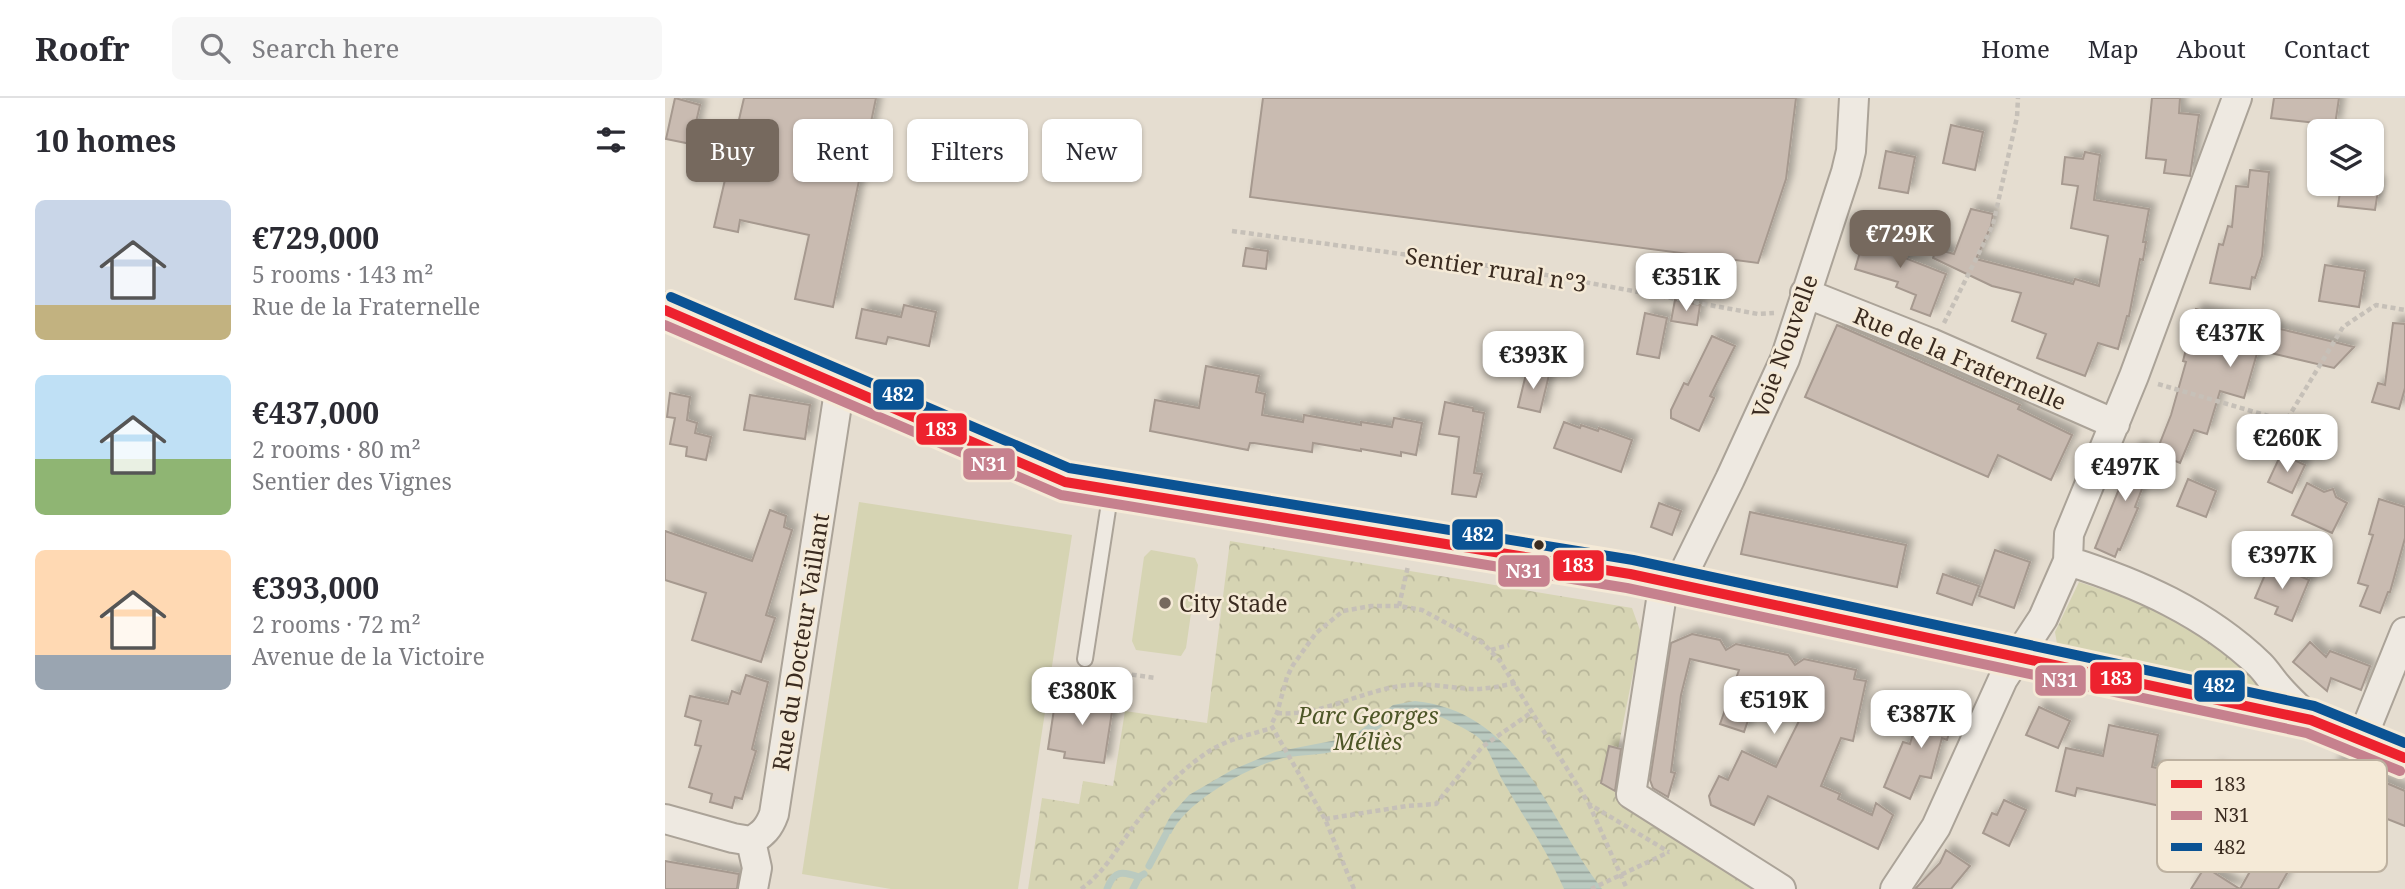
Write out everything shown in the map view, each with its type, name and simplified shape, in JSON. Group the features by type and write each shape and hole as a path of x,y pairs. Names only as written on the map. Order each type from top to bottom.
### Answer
{"street":[{"name":"Voie Nouvelle","path":"1781,889 1630,794 1672,582 1730,479 1785,359 1851,151 1854,98"},
{"path":"1895,889 1936,827 2003,679 2043,618 2067,561 2069,534 2134,376 2237,98"},
{"name":"Rue de la Fraternelle","path":"1803,301 1930,343 2115,424"},
{"path":"665,310 1065,482 1672,582 2311,720 2405,758"},
{"name":"Rue du Docteur Vaillant","path":"751,841 762,835 774,814 840,385"},
{"path":"2067,561 2157,594 2211,625 2261,666 2276,686 2311,720"},
{"path":"2361,740 2405,632"},
{"path":"665,819 751,841 757,868 753,889"}],"lane":[{"path":"1085,659 1111,489"}],"path":[{"path":"1930,343 1936,339 1993,225 2017,117 2018,98"},
{"name":"Sentier rural n°3","path":"1232,231 1519,270 1758,314 1803,301"},
{"path":"2134,376 2286,421 2343,327 2376,305 2405,310"},
{"path":"1399,606 1417,539"},
{"path":"1354,889 1325,819 1271,725 1287,677 1316,633 1343,611 1371,606 1399,606 1422,610 1491,650 1516,683 1589,804 1627,889"},
{"path":"1491,650 1509,645"},
{"path":"1085,659 1084,669 1156,678"},
{"path":"1277,713 1309,713 1354,697 1411,684 1494,689 1516,683"},
{"path":"1325,819 1436,804 1482,747 1532,712"},
{"path":"1081,889 1090,883 1139,818 1178,775 1211,750 1272,728"},
{"path":"1589,804 1670,852 1591,889"}],"green space":[{"path":"859,502 1072,535 1018,889 891,889 802,874"},
{"name":"Parc Georges Méliès","path":"1230,541 1632,608 1641,633 1618,749 1609,746 1601,783 1765,889 1028,889 1042,798 1079,804 1083,781 1113,786 1125,711 1207,723"},
{"name":"City Stade","path":"1151,550 1195,558 1198,565 1186,648 1181,656 1136,650 1132,641 1144,557"},
{"path":"2079,582 2163,610 2200,633 2255,679 2261,689 2249,692 2247,684 2088,650 2085,657 2058,650 2055,632"}],"shaded area":[{"path":"1415,701 1451,709 1481,725 1506,746 1527,772 1602,889 1564,889 1482,741 1446,719 1426,712 1398,717 1342,749 1283,758 1253,769 1204,798 1178,822 1171,834 1166,834 1163,830 1171,815 1189,795 1232,770 1275,752 1352,737 1393,705"}],"building":[{"path":"675,98 700,105 697,119 686,119 686,143 666,139"},
{"path":"744,98 876,98 872,119 793,119 793,182 859,182 833,307 795,299 809,235 740,220 738,232 714,227 724,182 779,182 779,119 739,119"},
{"path":"1263,98 1796,98 1786,179 1758,263 1250,197"},
{"path":"2152,98 2180,98 2179,113 2199,115 2190,176 2164,173 2166,160 2146,158"},
{"path":"2274,98 2339,98 2336,119 2307,119 2307,122 2271,118"},
{"path":"1951,125 1983,132 1975,170 1943,163"},
{"path":"1886,151 1915,157 1908,193 1879,188"},
{"path":"2085,152 2100,155 2094,200 2149,209 2143,242 2146,242 2143,260 2140,259 2129,316 2118,349 2098,343 2085,376 2037,358 2046,334 2012,321 2021,293 1992,286 1933,258 1936,249 1954,254 1971,209 1993,214 1991,226 1976,259 2073,284 2075,279 2099,286 2108,236 2071,228 2078,186 2062,184 2065,157 2083,159"},
{"path":"2250,170 2269,172 2262,256 2255,278 2252,277 2250,289 2210,283 2219,244 2223,245 2228,226 2232,227 2236,186 2248,187"},
{"path":"2339,196 2377,196 2375,210 2338,206"},
{"path":"1868,225 1893,233 1887,251 1946,274 1930,316 1911,309 1916,295 1896,287 1898,282 1855,269"},
{"path":"1246,248 1268,251 1266,269 1243,266"},
{"path":"2325,265 2365,271 2359,307 2319,301"},
{"path":"1675,300 1700,305 1697,325 1671,321"},
{"path":"904,305 936,312 929,346 888,337 886,344 856,338 862,309 901,317"},
{"path":"2196,309 2354,347 2334,368 2258,350 2244,398 2220,391 2207,434 2194,430 2180,463 2156,453 2171,415 2186,362 2183,361"},
{"path":"1645,313 1667,318 1659,358 1637,354"},
{"path":"2393,323 2405,324 2405,388 2399,409 2372,402 2378,383 2385,385"},
{"path":"1837,325 2020,405 2018,409 2072,435 2051,480 1998,455 1988,477 1805,397"},
{"path":"1712,336 1735,346 1710,396 1714,398 1699,431 1671,418 1671,410 1684,383 1688,385"},
{"path":"1206,366 1259,376 1256,392 1265,394 1262,415 1303,422 1304,415 1361,425 1361,422 1392,427 1394,418 1422,423 1416,455 1401,452 1401,456 1313,443 1312,452 1254,443 1250,443 1248,450 1150,431 1155,400 1199,408"},
{"path":"1527,370 1549,375 1540,412 1518,407"},
{"path":"670,393 690,397 687,420 697,423 695,433 711,437 706,460 686,456 687,447 670,444 675,418 667,417"},
{"path":"750,395 810,405 805,439 744,430"},
{"path":"1445,402 1484,413 1474,473 1482,474 1476,497 1452,494 1459,437 1439,434"},
{"path":"1564,422 1580,428 1581,425 1598,431 1599,428 1632,440 1621,472 1554,448"},
{"path":"2136,447 2155,455 2135,507 2138,508 2115,557 2095,548"},
{"path":"2281,454 2305,465 2292,493 2268,482"},
{"path":"2188,479 2216,491 2206,517 2177,506"},
{"path":"2307,483 2324,492 2333,489 2336,497 2347,503 2332,533 2292,515"},
{"path":"2379,499 2405,507 2405,538 2390,592 2380,613 2360,606 2368,586 2358,583 2373,535 2369,534"},
{"path":"1659,503 1681,511 1672,535 1651,527"},
{"path":"770,510 786,516 784,527 792,530 766,615 775,618 761,662 692,640 706,593 665,580 665,531 752,561"},
{"path":"1750,512 1906,545 1897,587 1741,554"},
{"path":"1995,550 2030,562 2014,608 1979,596"},
{"path":"2270,563 2309,580 2292,621 2275,614 2278,607 2255,598"},
{"path":"1943,574 1979,586 1972,605 1937,593"},
{"path":"1692,634 1720,640 1726,650 1736,644 1788,655 1795,665 1804,659 1856,670 1854,679 1866,681 1853,741 1841,738 1821,786 1840,794 1838,799 1872,815 1876,803 1893,815 1878,849 1768,796 1754,825 1711,805 1709,796 1719,776 1728,780 1742,751 1776,767 1801,717 1806,692 1761,683 1744,732 1720,724 1739,670 1690,659 1681,695 1671,772 1675,773 1668,797 1653,788 1650,780 1671,643"},
{"path":"2310,642 2326,657 2330,651 2370,666 2361,690 2331,678 2327,691 2293,662"},
{"path":"746,675 768,682 752,749 756,751 742,799 735,797 732,808 710,802 712,794 689,787 701,746 695,745 701,721 685,716 690,696 728,704 732,691 740,694"},
{"path":"1074,693 1114,699 1104,763 1064,758 1065,752 1048,749 1056,696 1074,698"},
{"path":"1930,701 1957,709 1947,740 1942,738 1931,778 1920,776 1910,799 1884,787 1903,742 1910,744 1918,716 1926,713"},
{"path":"2039,707 2070,721 2058,748 2026,735"},
{"path":"2109,725 2158,735 2152,767 2157,768 2157,805 2077,788 2075,796 2056,791 2066,748 2103,756"},
{"path":"1609,746 1621,749 1615,791 1601,783"},
{"path":"2387,783 2405,791 2405,826 2387,819"},
{"path":"2004,800 2026,810 2009,846 1983,833 1992,813 1997,815"},
{"path":"1946,850 1970,866 1951,889 1915,889 1940,863"},
{"path":"665,861 739,874 737,889 665,889"},
{"path":"2202,872 2213,872 2240,889 2191,889"},
{"path":"2250,872 2288,872 2278,889 2240,889"}],"waterway":[{"path":"1149,866 1166,834"},
{"path":"1133,889 1139,877 1144,874"},
{"path":"1107,889 1116,875 1139,877"}],"transit line":[{"name":"482","path":"671,297 1069,468 1633,560 2314,706 2405,743"},
{"name":"183","path":"665,310 1065,482 1630,574 2311,720 2405,758"},
{"name":"N31","path":"665,325 1061,495 1627,588 2307,733 2373,760"},
{"name":"N31","path":"2387,766 2400,771"}],"place":[{"name":"City Stade","path":"1165,603"}]}
